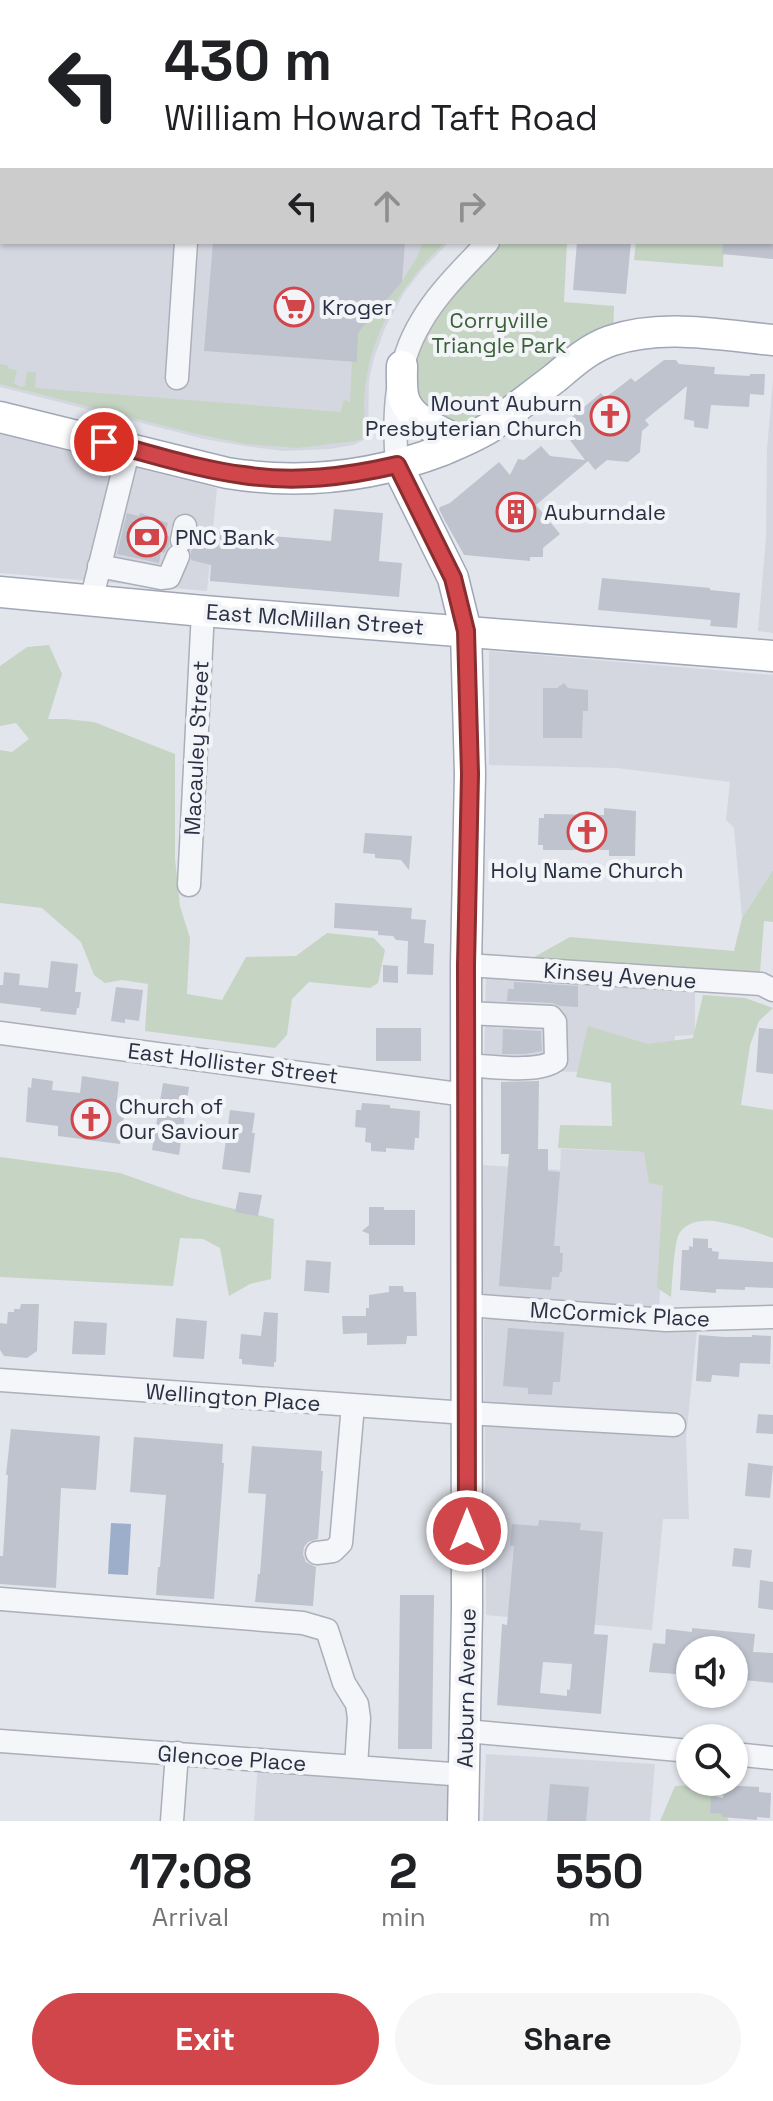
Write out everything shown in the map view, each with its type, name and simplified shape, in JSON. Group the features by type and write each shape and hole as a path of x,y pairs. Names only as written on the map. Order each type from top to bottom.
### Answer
{"main road":[{"path":"0,417 227,473 304,479 343,476 397,465 461,442 488,428 591,348 613,340 645,333 676,331 773,340"},
{"path":"402,366 404,399 411,411 419,419 461,442"},
{"name":"Auburn Avenue","path":"397,465 453,578 466,631 470,774 466,965 466,1731 463,1821"},
{"name":"East McMillan Street","path":"0,592 773,656"}],"street":[{"path":"177,378 186,244"},
{"path":"397,465 394,431 402,366 410,343 440,294 486,244"},
{"path":"91,601 129,448"},
{"path":"99,566 169,577 181,541"},
{"name":"Macauley Street","path":"189,885 203,611"},
{"name":"Kinsey Avenue","path":"466,965 761,984 773,990"},
{"name":"East Hollister Street","path":"0,1033 466,1080 551,1064 556,1060 555,1022 551,1017 466,1013"},
{"name":"McCormick Place","path":"467,1305 666,1320 773,1317"},
{"name":"Wellington Place","path":"0,1380 674,1425"},
{"path":"317,1553 333,1551 341,1543 353,1405"},
{"path":"1,1599 303,1623 327,1630 344,1683 357,1704 356,1767"},
{"path":"466,1731 676,1750"},
{"name":"Glencoe Place","path":"0,1741 465,1775"},
{"path":"172,1821 177,1753"},
{"path":"748,1755 773,1758"}],"shaded area":[{"path":"0,244 447,244 404,293 385,328 369,380 368,438 353,445 283,451 245,446 204,439 0,387"},
{"path":"773,380 773,633 758,631"},
{"path":"0,434 217,488 207,591 0,573"},
{"path":"489,651 773,675 773,870 742,918 734,828 726,820 730,782 617,768 489,765"},
{"path":"486,974 695,988 695,1035 675,1036 673,1075 484,1069"},
{"path":"561,1149 669,1153 659,1307 483,1293 483,1165 560,1170"},
{"path":"488,1318 697,1330 686,1438 689,1519 663,1519 652,1630 486,1615 484,1321"},
{"path":"486,1754 655,1764 650,1821 483,1821"},
{"path":"258,1760 465,1775 463,1821 254,1821"}],"green space":[{"path":"421,244 443,244 419,269 397,300 379,334 367,378 362,439 297,448 247,444 0,384 0,364 17,370 14,383 20,387 25,386 27,371 36,373 35,388 341,412 343,401 350,402 352,361 357,361 358,333 402,282"},
{"name":"Corryville Triangle Park","path":"487,244 567,244 564,302 614,306 613,340 461,442 419,419 402,366"},
{"path":"636,244 724,244 723,267 634,260"},
{"path":"49,645 62,674 48,719 94,722 175,754 175,858 180,906 190,938 187,994 222,1000 246,957 296,956 327,933 374,938 385,950 378,983 370,988 309,982 292,999 287,1035 275,1048 145,1031 148,984 122,980 105,983 94,975 81,942 42,908 0,903 0,750 12,752 29,739 16,723 0,726 0,666 27,647"},
{"path":"773,870 773,922 764,921 760,972 527,961 570,937 734,951 742,918"},
{"path":"703,995 745,998 773,1008 759,1021 750,1045 741,1105 773,1110 773,1238 723,1222 697,1222 687,1226 677,1239 671,1297 657,1288 663,1186 649,1183 644,1152 558,1148 560,1125 612,1126 611,1083 576,1077 588,1026 648,1044 693,1038"},
{"path":"0,1157 120,1173 191,1198 274,1219 271,1279 250,1284 229,1296 220,1248 203,1239 180,1238 173,1286 0,1277"},
{"path":"675,1786 676,1796 717,1796 729,1821 660,1821"}],"water":[{"path":"111,1523 131,1524 128,1575 108,1574"}],"building":[{"name":"Kroger","path":"213,244 405,244 402,282 358,333 357,362 204,351"},
{"path":"577,244 631,244 626,294 573,290"},
{"path":"723,244 773,244 773,259 722,254"},
{"path":"664,360 715,367 714,374 765,374 764,395 750,394 749,407 711,405 708,429 694,427 694,421 684,419 687,386 645,420 649,425 642,431 640,452 628,462 607,460 595,470 588,461 536,505 560,534 543,548 543,557 530,557 530,561 464,555 440,507 450,503 499,462 510,475 518,459 524,460 541,446 550,456 585,460 560,427 601,393 605,398 631,378 635,382"},
{"path":"334,509 383,513 379,561 402,563 399,597 210,581 211,565 191,560 191,551 196,543 213,548 214,531 331,541"},
{"name":"PNC Bank","path":"127,513 139,516 140,513 168,523 165,535 169,536 169,545 164,553 161,552 159,563 117,554"},
{"path":"602,578 740,593 737,628 710,626 711,620 598,610"},
{"path":"564,683 568,688 588,690 588,711 583,711 582,738 543,738 543,688 557,688"},
{"name":"Holy Name Church","path":"604,808 636,811 635,856 609,856 609,850 543,850 543,845 538,845 539,818 544,818 544,814 604,815"},
{"path":"365,833 412,836 409,870 401,860 375,858 375,854 363,853"},
{"path":"335,903 412,908 411,919 426,920 424,943 434,944 433,975 407,974 408,941 378,935 378,931 334,928"},
{"path":"51,961 78,964 75,992 81,992 76,1015 0,1003 4,972 20,974 19,985 48,988"},
{"path":"383,965 398,966 398,983 383,982"},
{"path":"514,982 578,986 578,1007 507,1001 508,989 514,989"},
{"path":"116,987 143,990 139,1021 111,1021"},
{"path":"376,1028 421,1028 421,1061 376,1061"},
{"path":"759,1028 773,1029 773,1074 756,1072"},
{"path":"503,1029 541,1031 542,1051 502,1054"},
{"name":"Church of Our Saviour","path":"82,1076 119,1082 116,1107 125,1109 120,1144 58,1136 58,1126 26,1122 28,1087 31,1088 32,1078 53,1081 52,1090 80,1093"},
{"path":"539,1081 538,1149 548,1149 548,1171 560,1172 554,1246 560,1246 560,1253 563,1253 562,1272 559,1277 552,1277 551,1290 499,1286 509,1154 501,1154 501,1082"},
{"path":"163,1083 189,1087 179,1155 152,1150"},
{"path":"362,1103 420,1111 419,1138 415,1138 414,1150 386,1148 386,1152 371,1151 371,1143 365,1142 366,1128 355,1127 356,1110 361,1110"},
{"path":"230,1110 255,1113 250,1173 222,1169"},
{"path":"239,1192 262,1195 258,1216 235,1212"},
{"path":"369,1207 415,1210 415,1245 369,1245 369,1234 362,1231 369,1225"},
{"path":"693,1238 708,1239 708,1248 719,1252 718,1259 773,1262 773,1288 716,1289 716,1293 680,1290 682,1250 693,1247"},
{"path":"306,1260 331,1262 329,1293 304,1291"},
{"path":"389,1286 403,1286 404,1292 416,1292 417,1336 407,1336 406,1344 367,1345 367,1333 343,1334 342,1316 366,1316 369,1295 389,1292"},
{"path":"21,1304 39,1304 37,1351 27,1358 4,1356 0,1350 0,1323 7,1324 8,1312 20,1309"},
{"path":"264,1312 278,1313 274,1367 242,1364 242,1359 239,1359 241,1334 261,1336"},
{"path":"176,1318 207,1321 204,1359 173,1357"},
{"path":"74,1321 107,1323 105,1355 72,1354"},
{"path":"508,1328 564,1332 560,1382 553,1382 552,1395 528,1394 528,1388 503,1386"},
{"path":"699,1335 771,1336 770,1364 740,1363 739,1377 712,1375 711,1382 696,1381"},
{"path":"758,1414 773,1415 773,1434 756,1433"},
{"path":"11,1429 100,1436 96,1490 61,1488 56,1588 0,1584"},
{"path":"134,1437 223,1444 214,1599 156,1595 166,1495 130,1492"},
{"path":"252,1446 322,1451 318,1539 308,1542 303,1554 306,1562 316,1567 313,1606 255,1602 266,1494 248,1493"},
{"path":"748,1463 773,1466 770,1498 745,1496"},
{"path":"539,1520 581,1523 580,1530 603,1532 594,1634 608,1635 601,1714 497,1705 502,1624 507,1625 514,1546 510,1546 512,1524 538,1526","holes":["543,1662 572,1664 567,1696 540,1693"]},
{"path":"734,1548 752,1550 750,1568 732,1566"},
{"path":"760,1580 773,1582 773,1610 758,1608"},
{"path":"400,1595 434,1595 432,1749 398,1749"},
{"path":"692,1628 755,1634 753,1652 773,1653 773,1683 748,1680 748,1636 676,1636 676,1674 649,1672 653,1643 665,1644 666,1629 692,1632"},
{"path":"550,1784 589,1787 586,1821 547,1821"},
{"path":"748,1786 759,1787 759,1792 771,1793 770,1818 757,1817 757,1820 710,1813 711,1796 748,1796"}],"place":[{"name":"Kroger","path":"294,307"},
{"name":"Mount Auburn Presbyterian Church","path":"610,416"},
{"name":"Auburndale","path":"516,512"},
{"name":"PNC Bank","path":"147,537"},
{"name":"Holy Name Church","path":"587,832"},
{"name":"Church of Our Saviour","path":"91,1119"}],"route":[{"path":"104,442 227,473 266,478 343,476 397,465 453,578 466,631 470,774 466,965 467,1531"}]}
